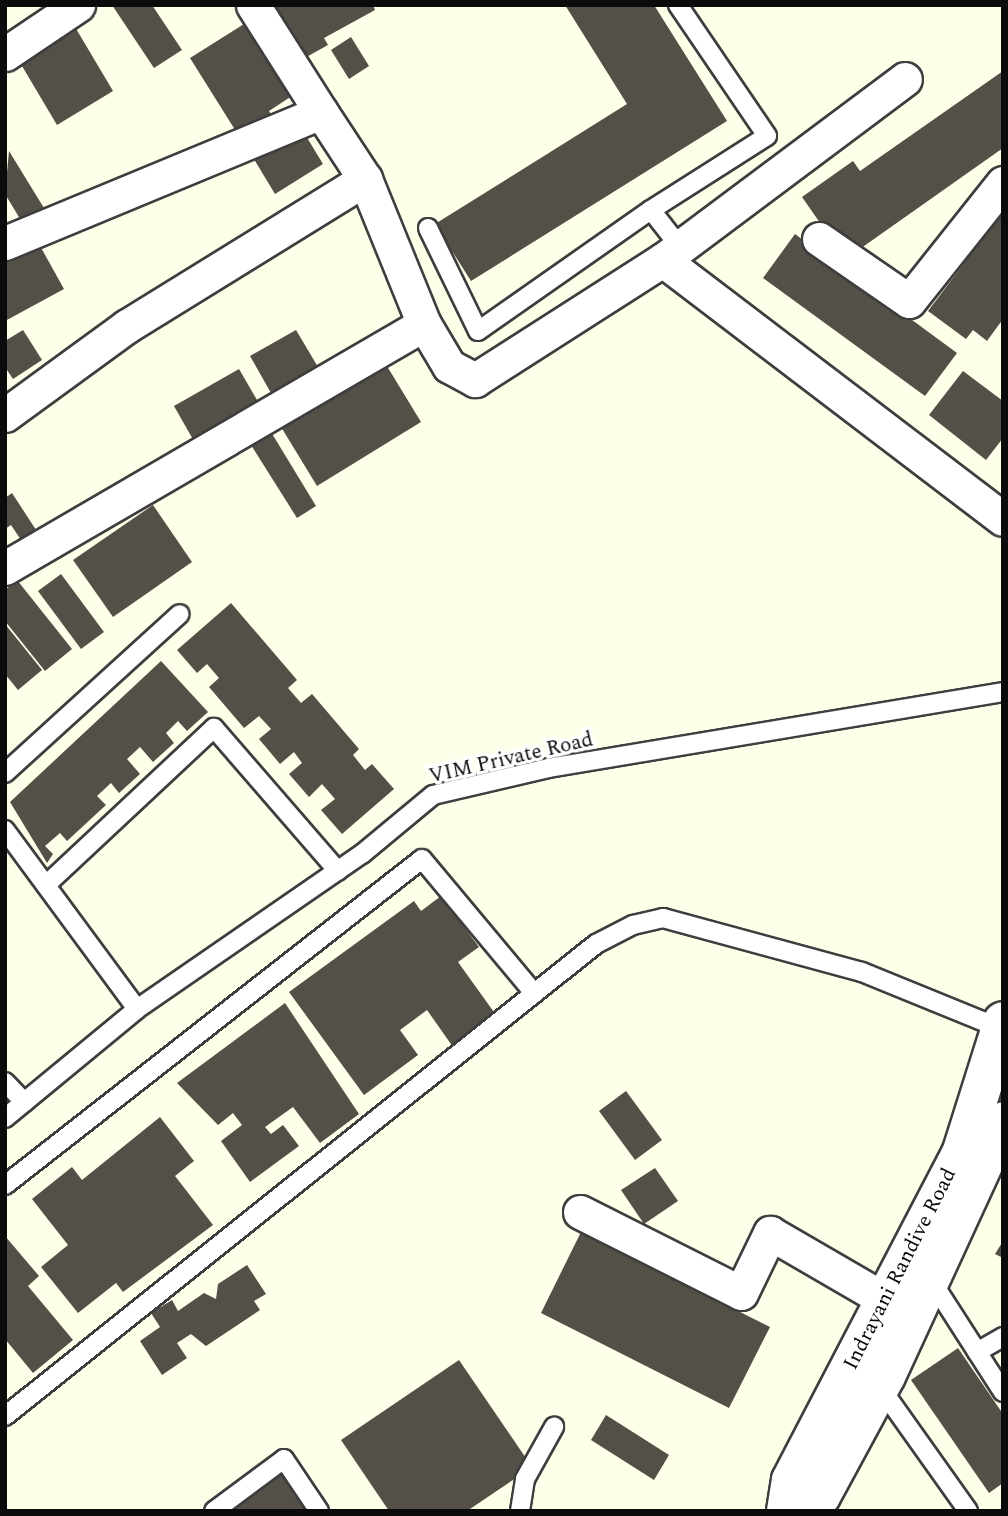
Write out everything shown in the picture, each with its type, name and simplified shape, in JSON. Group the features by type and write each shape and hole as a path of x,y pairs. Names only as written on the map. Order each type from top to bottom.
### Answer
{"street":[{"path":"5,54 78,5"},
{"path":"253,5 365,179 424,324 449,366 475,380 671,253 905,79"},
{"path":"5,243 321,112"},
{"path":"5,415 127,326 365,179"},
{"path":"819,239 909,301 1003,183"},
{"path":"671,253 1003,519"},
{"path":"5,568 424,324"},
{"name":"Indrayani Randive Road","path":"808,1502 884,1299 962,1151 1002,1026"},
{"name":"Indrayani Randive Road","path":"808,1502 880,1387 1003,1122"},
{"path":"580,1212 741,1293 770,1233 884,1299"}],"lane":[{"path":"428,228 478,331 651,210 767,136 678,5"},
{"path":"651,210 671,253"},
{"path":"5,773 180,614"},
{"name":"VIM Private Road","path":"5,1118 137,1009 338,871 433,795 549,768 1003,692"},
{"path":"46,885 214,728 338,871"},
{"path":"5,830 137,1009"},
{"path":"5,1185 422,859 534,993"},
{"path":"5,1416 596,944 663,918 862,972 1002,1026"},
{"path":"5,1082 24,1102"},
{"path":"931,1280 1003,1392"},
{"path":"977,1352 1003,1338"},
{"path":"880,1387 968,1511"},
{"path":"520,1511 526,1479 554,1427"},
{"path":"214,1511 284,1459 319,1511"}],"building":[{"path":"112,5 152,5 182,50 154,68"},
{"path":"272,5 373,5 375,10 324,38 328,45 301,60"},
{"path":"565,5 654,5 727,121 471,281 435,224 627,104"},
{"path":"252,19 298,92 269,111 275,120 242,141 190,58"},
{"path":"75,27 113,91 57,125 19,61"},
{"path":"351,37 369,66 349,79 331,50"},
{"path":"1003,71 1003,148 857,251 845,234 834,243 802,197 853,161 860,171"},
{"path":"300,126 323,164 275,194 252,156"},
{"path":"9,151 47,213 25,227 5,194"},
{"path":"1003,212 1003,319 987,341 973,330 966,339 928,311"},
{"path":"795,234 957,353 925,396 763,278"},
{"path":"39,244 64,289 5,321 5,262"},
{"path":"23,330 42,360 13,379 5,367 5,341"},
{"path":"296,330 318,367 271,393 250,356"},
{"path":"382,358 421,422 317,486 278,422"},
{"path":"239,369 260,405 195,443 174,406"},
{"path":"963,371 1003,401 1003,438 986,460 929,415"},
{"path":"271,432 316,506 297,518 251,445"},
{"path":"12,493 38,533 23,543 11,525 5,529 5,498"},
{"path":"153,505 192,562 113,617 73,560"},
{"path":"61,574 104,632 81,649 38,591"},
{"path":"17,580 72,649 45,671 5,621 5,590"},
{"path":"231,603 297,680 288,688 301,703 312,694 359,749 353,755 365,770 372,764 394,789 342,834 321,810 335,799 322,784 309,797 289,774 302,763 294,752 280,764 259,739 271,729 259,716 244,728 209,687 219,678 207,664 197,673 177,650"},
{"path":"5,624 42,670 18,690 5,674"},
{"path":"161,661 208,712 187,731 178,721 166,733 174,743 153,762 140,747 127,759 140,774 119,793 111,783 97,796 106,805 67,841 60,833 45,846 53,854 47,863 10,802"},
{"path":"441,896 479,947 458,962 496,1015 453,1047 427,1010 400,1030 418,1055 364,1095 289,992 414,901 421,911"},
{"path":"285,1003 359,1114 320,1143 293,1107 265,1127 271,1134 283,1125 299,1146 250,1182 221,1141 242,1125 233,1113 218,1125 177,1083"},
{"path":"626,1091 662,1140 635,1160 599,1111"},
{"path":"160,1117 194,1161 175,1176 213,1225 123,1292 116,1283 78,1313 41,1267 68,1245 32,1199 72,1167 82,1180"},
{"path":"655,1168 678,1201 644,1224 621,1190"},
{"path":"581,1232 770,1327 729,1408 541,1313"},
{"path":"5,1236 39,1276 28,1286 73,1340 33,1373 5,1339"},
{"path":"1003,1241 1003,1258 995,1254"},
{"path":"247,1265 266,1294 254,1301 260,1310 206,1346 191,1334 177,1343 187,1358 162,1375 140,1341 160,1327 151,1313 172,1300 178,1311 204,1293 216,1299 218,1284"},
{"path":"958,1348 1003,1414 1003,1483 989,1493 911,1380"},
{"path":"459,1360 532,1467 467,1511 389,1511 341,1440"},
{"path":"606,1415 669,1455 654,1480 591,1440"},
{"path":"280,1471 307,1511 222,1511"}]}
